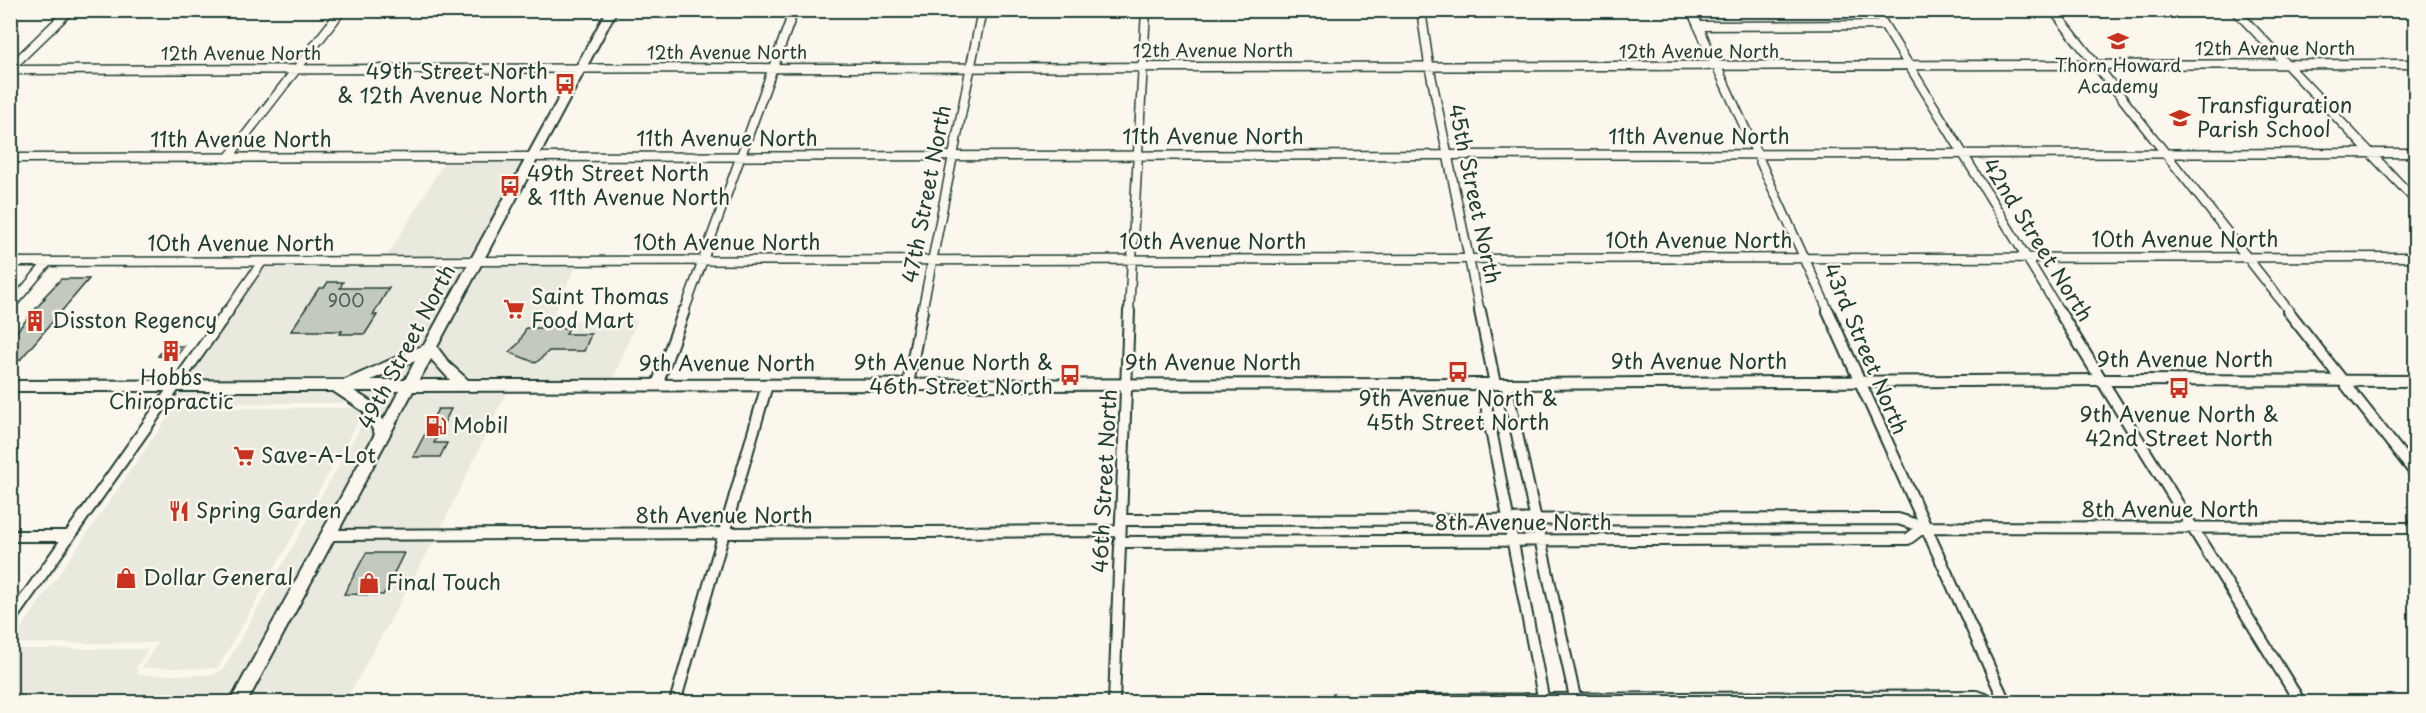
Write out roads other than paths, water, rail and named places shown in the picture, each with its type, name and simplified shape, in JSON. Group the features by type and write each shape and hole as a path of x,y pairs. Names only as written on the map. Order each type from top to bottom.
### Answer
{"street":[{"path":"10,69 70,10"},
{"path":"228,158 342,10"},
{"name":"49th Street North","path":"238,702 612,10"},
{"path":"657,386 775,68 794,10"},
{"name":"47th Street North","path":"908,384 982,10"},
{"name":"46th Street North","path":"1114,702 1131,260 1146,10"},
{"name":"45th Street North","path":"1421,10 1429,65 1494,384 1509,518 1544,701"},
{"name":"43rd Street North","path":"1691,10 1806,259 1859,383 2005,702"},
{"name":"42nd Street North","path":"1875,10 2025,258 2103,380 2300,702"},
{"path":"2053,10 2415,474"},
{"path":"2235,10 2415,201"},
{"path":"1698,26 1884,25"},
{"name":"12th Avenue North","path":"10,69 2415,64"},
{"name":"11th Avenue North","path":"10,158 2415,153"},
{"name":"10th Avenue North","path":"10,262 2415,257"},
{"path":"10,307 48,262"},
{"path":"10,620 262,262"},
{"path":"336,386 387,369 430,348 444,367 465,386"},
{"name":"9th Avenue North","path":"10,386 2415,381"},
{"name":"45th Street North","path":"1494,384 1536,519 1575,700"},
{"path":"675,702 768,385"},
{"path":"336,386 368,407 383,435"},
{"name":"8th Avenue North","path":"329,535 725,534 1509,518 1898,519 1924,527 2415,528"},
{"name":"8th Avenue North","path":"1119,542 1908,539 1924,527"},
{"path":"10,536 68,536"},
{"path":"1138,702 1544,701 1976,696 1994,702"}],"place":[{"name":"Thorn Howard Academy","path":"2118,41"},
{"name":"49th Street North & 12th Avenue North","path":"565,84"},
{"name":"Transfiguration Parish School","path":"2180,118"},
{"name":"49th Street North & 11th Avenue North","path":"510,186"},
{"name":"Saint Thomas Food Mart","path":"514,309"},
{"name":"Disston Regency","path":"35,321"},
{"name":"Hobbs Chiropractic","path":"171,351"},
{"name":"9th Avenue North & 45th Street North","path":"1458,372"},
{"name":"9th Avenue North & 46th Street North","path":"1070,375"},
{"name":"9th Avenue North & 42nd Street North","path":"2179,388"},
{"name":"Mobil","path":"436,426"},
{"name":"Save-A-Lot","path":"244,456"},
{"name":"Spring Garden","path":"179,511"},
{"name":"Dollar General","path":"126,578"},
{"name":"Final Touch","path":"369,583"}]}
